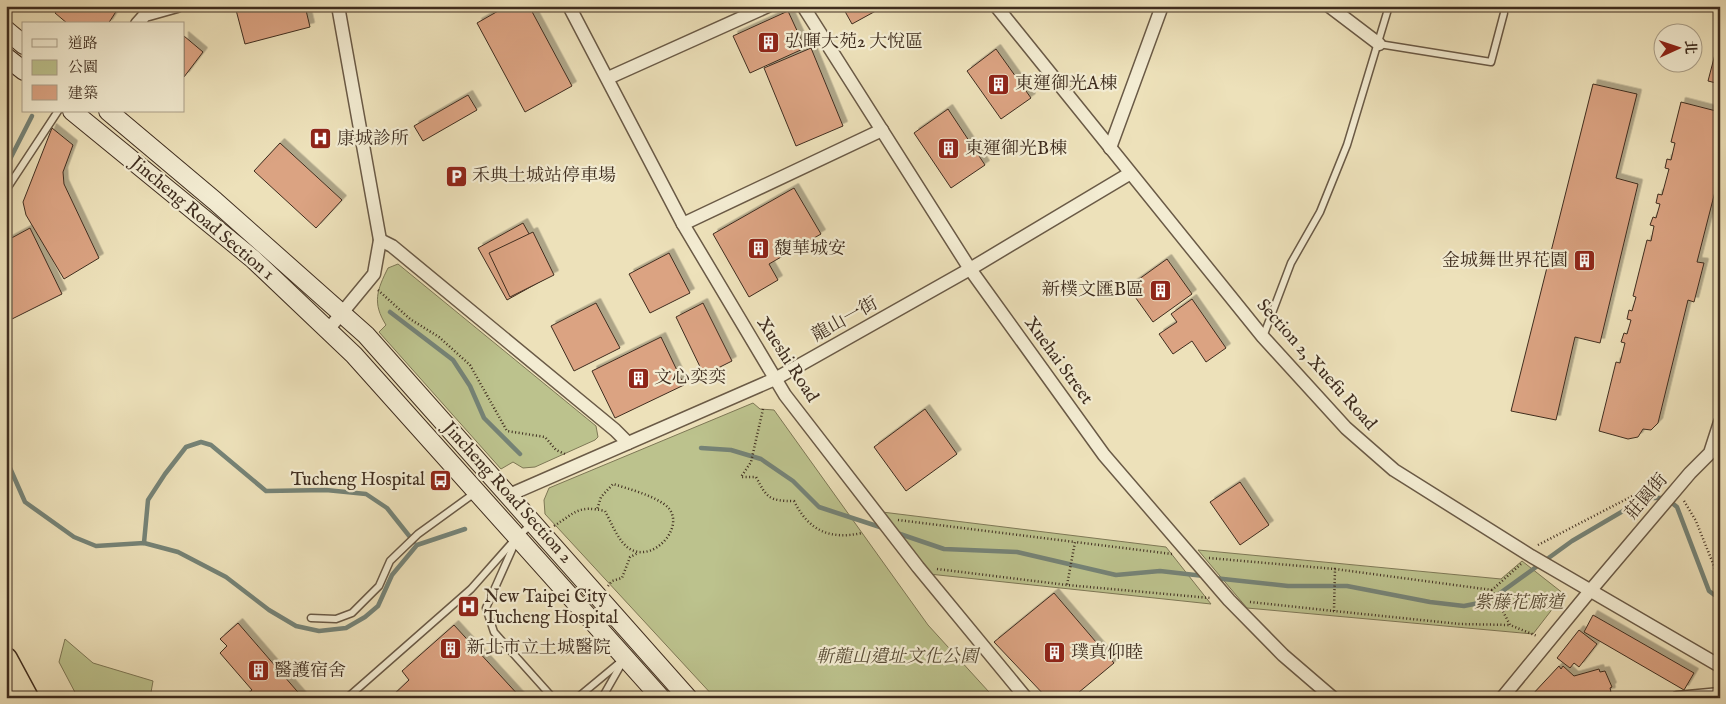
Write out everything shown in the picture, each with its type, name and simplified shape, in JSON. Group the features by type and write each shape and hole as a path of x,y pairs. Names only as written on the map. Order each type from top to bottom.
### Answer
{"highway":[{"path":"6,659 27,698"}],"main road":[{"path":"6,30 22,42"},
{"path":"6,57 22,69"},
{"name":"Jincheng Road Section 1","path":"70,112 253,259 327,331"},
{"name":"Jincheng Road Section 1","path":"109,112 344,313"},
{"name":"Jincheng Road Section 2","path":"344,313 366,335 509,495 688,698"},
{"name":"Jincheng Road Section 2","path":"327,331 354,355 661,698"}],"street":[{"path":"139,15 177,6"},
{"path":"327,331 344,313 374,274 380,240 338,6"},
{"name":"Xueshi Road","path":"569,6 684,224 775,379 918,567 1026,698"},
{"path":"608,78 768,6"},
{"name":"Xuehai Street","path":"803,6 970,269 1104,455 1229,600 1283,654 1333,698"},
{"name":"Section 2, Xuefu Road","path":"996,6 1130,174 1264,337 1346,428 1394,470 1530,556 1720,666"},
{"path":"1110,148 1162,6"},
{"path":"1329,6 1379,44"},
{"path":"684,224 882,130"},
{"name":"龍山一街","path":"509,495 775,379 970,269 1130,174"},
{"path":"380,240 400,252 628,443"},
{"name":"莊園街","path":"1502,698 1590,590 1690,473 1710,453 1720,422"},
{"path":"1676,698 1720,694"}],"lane":[{"path":"1264,337 1291,262 1320,212 1347,145 1389,6"},
{"path":"1379,44 1491,62 1504,13"},
{"path":"6,190 70,112"},
{"path":"311,618 336,619 352,614 380,586 390,561 418,534 477,491"},
{"path":"347,698 471,590 517,537 534,523"},
{"path":"517,537 486,608 494,632 553,698"},
{"path":"577,698 625,658"},
{"path":"602,698 625,658"}],"path":[{"path":"378,289 410,319 439,337 470,365 507,431 545,436 556,450 565,454"},
{"path":"763,409 751,462 741,478 756,477 766,496 776,501 794,501 809,524 828,534 843,537 862,533"},
{"path":"597,510 601,497 613,484 665,504 672,516 672,529 667,539 656,549 630,557 622,578 612,581 606,590"},
{"path":"550,528 576,510 589,508 605,511 628,548 638,553"},
{"path":"880,517 1190,556 1335,569 1492,590 1530,556"},
{"path":"1067,585 1075,542"},
{"path":"918,567 1067,585 1460,624 1510,625 1540,637"},
{"path":"1334,611 1335,569"},
{"path":"1492,590 1510,625"}],"green space":[{"path":"398,264 596,426 598,437 535,467 523,468 513,462 501,469 379,332 386,325 379,310 379,290 388,268"},
{"name":"斬龍山遺址文化公園","path":"753,403 760,409 774,410 928,625 989,692 990,698 715,698 545,514 544,500 549,488"},
{"path":"882,512 1166,547 1211,604 929,574"},
{"name":"紫藤花廊道","path":"1198,550 1501,579 1522,561 1564,594 1533,634 1247,608"},
{"path":"65,639 93,663 153,681 150,698 78,698 59,662"}],"building":[{"path":"60,6 114,6 117,10 109,22 66,22 55,13"},
{"path":"251,6 305,6 310,27 245,44 236,10"},
{"path":"507,6 529,6 572,86 525,112 477,23"},
{"path":"842,6 883,6 883,7 852,24"},
{"name":"弘暉大苑2 大悅區","path":"788,11 805,48 750,73 733,36"},
{"path":"1720,35 1720,84 1708,81"},
{"path":"185,37 203,52 185,76"},
{"path":"811,48 843,126 796,146 764,68"},
{"name":"東運御光A棟","path":"996,49 1031,98 1001,119 967,71"},
{"name":"金城舞世界花園","path":"1593,84 1637,94 1616,178 1638,184 1600,343 1575,337 1556,420 1511,411"},
{"path":"468,95 477,110 423,141 414,126"},
{"path":"1681,102 1720,112 1720,172 1697,262 1704,263 1694,302 1688,300 1658,423 1651,430 1643,429 1638,437 1628,439 1599,431 1616,362 1620,363 1625,343 1621,342 1624,333 1627,334 1631,320 1627,319 1629,310 1632,311 1636,297 1633,296 1647,240 1651,241 1654,226 1650,225 1653,217 1656,218 1660,204 1656,203 1658,194 1662,195 1669,169 1665,168 1667,159 1671,160 1675,143 1671,142"},
{"name":"東運御光B棟","path":"948,109 985,165 951,188 914,133"},
{"path":"52,128 73,145 63,172 64,184 99,258 64,279 26,215 23,202"},
{"path":"280,143 342,200 316,228 254,171"},
{"name":"馥華城安","path":"794,188 821,234 769,264 778,280 749,297 713,234"},
{"path":"523,223 552,275 507,300 478,248"},
{"path":"30,228 62,294 6,322 6,241"},
{"path":"533,232 554,275 510,297 489,253"},
{"path":"669,253 690,293 650,313 629,274"},
{"name":"新樸文匯B區","path":"1167,259 1192,294 1153,322 1128,287"},
{"path":"1192,299 1226,348 1206,362 1192,341 1173,354 1159,334 1177,322 1171,314"},
{"path":"596,303 620,348 574,371 551,326"},
{"path":"703,303 732,361 704,375 676,317"},
{"name":"文心奕奕","path":"661,337 684,385 615,418 592,371"},
{"path":"925,409 957,454 906,491 874,447"},
{"path":"1240,482 1269,525 1240,545 1210,502"},
{"name":"璞真仰睦","path":"1054,593 1114,663 1072,698 1047,698 994,642"},
{"path":"1593,615 1694,673 1684,690 1584,632"},
{"name":"醫護宿舍","path":"238,623 303,698 243,698 252,690 220,653 227,646 220,639"},
{"name":"新北市立土城醫院","path":"454,625 521,698 390,698 409,680 402,671"},
{"path":"1579,630 1597,644 1579,667 1574,663 1570,668 1557,658"},
{"path":"1559,666 1561,669 1563,666 1574,676 1599,669 1600,672 1605,671 1612,687 1610,688 1611,692 1589,698 1533,698 1531,696"}],"waterway":[{"path":"6,167 32,116"},
{"path":"390,312 453,360 470,386 484,418 520,454"},
{"path":"144,543 148,500 186,447 201,442 211,445 266,491 326,490 366,494 387,508 414,542"},
{"path":"701,448 731,450 761,459 793,481 819,507 883,528"},
{"path":"6,459 25,502 74,537 96,546 144,543 178,552 226,577 269,610 296,626 319,631 346,628 365,617 378,606 392,575 417,545 465,529"},
{"path":"1214,578 1288,586 1347,586 1430,602 1464,606 1489,601 1572,541 1635,504 1650,498 1666,498 1677,507 1709,591 1720,599"},
{"path":"897,533 944,549 1017,552 1116,575 1160,571 1204,576"}],"place":[{"name":"弘暉大苑2 大悅區","path":"769,42"},
{"name":"東運御光A棟","path":"999,84"},
{"name":"康城診所","path":"321,139"},
{"name":"東運御光B棟","path":"949,149"},
{"name":"禾典土城站停車場","path":"456,176"},
{"name":"馥華城安","path":"758,249"},
{"name":"金城舞世界花園","path":"1584,261"},
{"name":"新樸文匯B區","path":"1160,290"},
{"name":"文心奕奕","path":"638,378"},
{"name":"Tucheng Hospital","path":"441,480"},
{"name":"New Taipei City Tucheng Hospital","path":"468,607"},
{"name":"新北市立土城醫院","path":"451,648"},
{"name":"璞真仰睦","path":"1055,653"},
{"name":"醫護宿舍","path":"258,671"}]}
